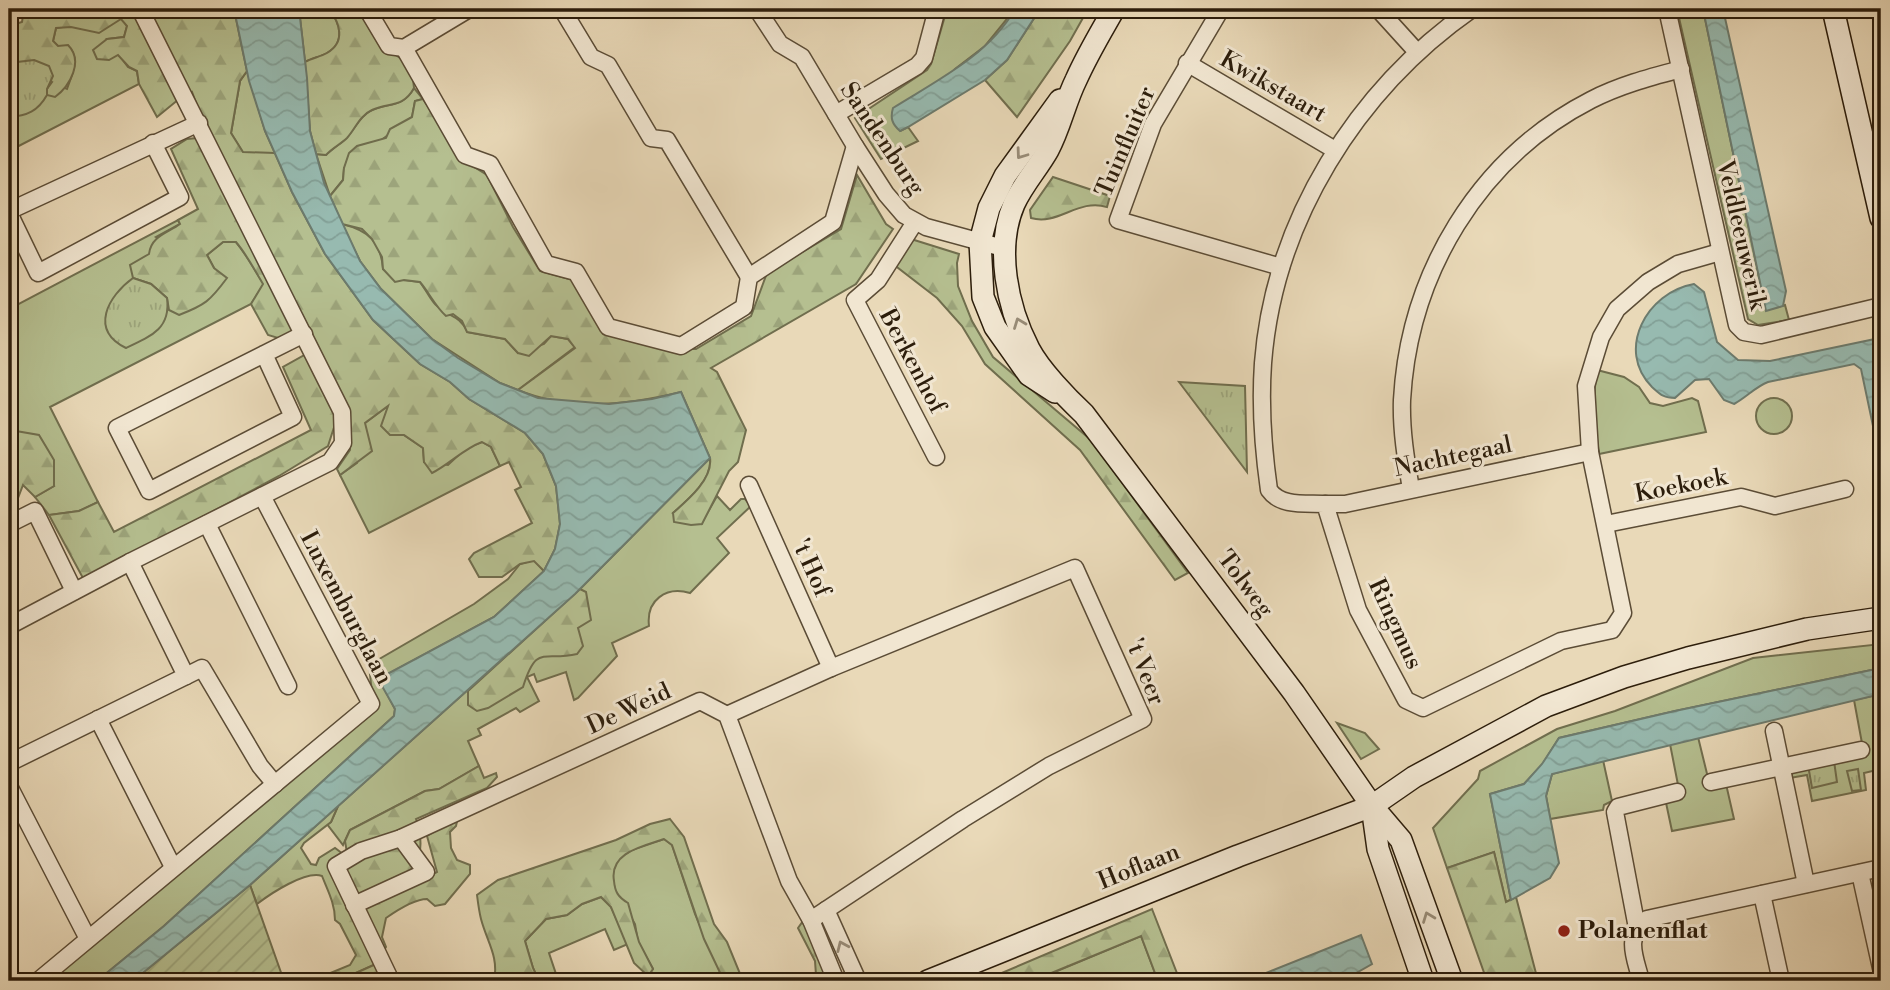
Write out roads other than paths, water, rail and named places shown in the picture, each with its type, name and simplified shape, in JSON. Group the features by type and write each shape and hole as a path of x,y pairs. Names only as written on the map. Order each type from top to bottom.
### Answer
{"main road":[{"name":"Tolweg","path":"1114,9 1076,80 1048,149 1015,203 1003,247 1014,311 1029,349 1069,400 1084,414 1294,693 1372,806 1401,840 1452,981"},
{"path":"1833,9 1881,218"},
{"name":"Tolweg","path":"1069,400 1029,375 995,327 983,296 980,242 989,208 1005,176 1076,80"},
{"name":"Hoflaan","path":"928,981 1225,861 1372,806 1414,777 1546,706 1624,677 1688,658 1807,629 1881,618"},
{"name":"Tolweg","path":"1372,806 1378,849 1423,981"}],"street":[{"path":"9,626 330,461 343,443 342,412 140,9"},
{"path":"367,9 389,46 404,48 469,9"},
{"path":"404,48 465,155 490,164 546,264 576,272 608,327 681,346 744,307 749,277 667,141 651,138 608,65 591,57 562,9"},
{"name":"Sandenburg","path":"757,9 780,44 802,57 855,146 886,194 904,215 915,222 1003,247"},
{"path":"836,114 917,66 924,58 937,9"},
{"name":"Tuinfluiter","path":"1221,9 1153,124 1118,220 1281,267"},
{"path":"1378,9 1417,52"},
{"path":"1325,504 1286,502 1275,499 1269,490 1262,418 1263,363 1269,319 1281,267 1300,217 1335,150 1387,82 1417,52 1472,9"},
{"name":"Veldleeuwerik","path":"1667,9 1737,326 1752,335 1761,335 1881,306"},
{"name":"Kwikstaart","path":"1187,63 1335,150"},
{"path":"1411,489 1404,446 1402,402 1406,359 1415,316 1431,271 1453,228 1481,189 1514,155 1550,125 1591,100 1624,86 1681,69"},
{"path":"153,144 180,197 38,273 9,212 153,144 199,123"},
{"path":"749,277 833,222 855,146"},
{"name":"Berkenhof","path":"915,222 878,279 855,300 936,457"},
{"name":"Ringmus","path":"1325,504 1358,610 1406,700 1423,708 1562,641 1612,630 1623,613 1590,452 1585,407 1586,386 1601,337 1617,309 1648,282 1678,264 1720,252"},
{"path":"264,354 293,417 149,491 117,428 264,354 304,334"},
{"name":"Nachtegaal","path":"1325,504 1345,504 1590,452"},
{"name":"'t Hof","path":"749,485 831,668"},
{"name":"Koekoek","path":"1606,524 1741,497 1775,506 1845,489"},
{"name":"Luxemburglaan","path":"262,496 371,704 275,784"},
{"path":"9,524 35,511 74,591"},
{"path":"207,524 288,686"},
{"path":"130,562 186,677"},
{"name":"'t Veer","path":"811,920 1049,766 1143,719 1075,568 831,668"},
{"path":"10,765 202,668 260,766 275,784 38,981"},
{"path":"831,668 727,715 789,881 811,920 836,981"},
{"name":"De Weid","path":"391,981 336,866 362,851 401,838 700,701 727,715"},
{"path":"98,719 173,867"},
{"path":"1774,731 1806,884"},
{"path":"1711,782 1861,750"},
{"path":"9,786 88,939"},
{"path":"1637,928 1615,812 1618,807 1678,792"},
{"path":"354,905 426,872 401,838"},
{"path":"1641,981 1633,935 1647,919 1881,868"},
{"path":"1860,873 1881,968"},
{"path":"1762,894 1781,981"},
{"path":"826,910 858,981"}],"water":[{"path":"234,9 299,9 310,131 324,183 360,261 381,289 432,339 500,383 538,398 609,404 652,399 681,392 710,458 575,594 250,885 133,981 97,981 164,926 394,716 395,709 378,679 494,617 544,571 555,549 560,524 556,486 543,454 525,433 469,399 450,382 420,364 373,320 325,254 292,192 265,131 249,81"},
{"path":"1015,9 1040,9 1007,60 985,80 900,131 893,123 893,108 960,66 991,40"},
{"path":"1703,9 1723,9 1786,291 1783,306 1766,311"},
{"path":"1694,284 1704,292 1717,342 1738,360 1770,361 1875,339 1881,367 1881,464 1861,369 1854,364 1768,382 1734,404 1724,400 1709,379 1695,380 1675,398 1660,394 1652,387 1641,372 1636,356 1642,325 1650,310 1662,298 1677,289"},
{"path":"1881,668 1881,694 1552,774 1546,796 1559,863 1550,878 1511,900 1490,794 1524,784 1542,764 1559,738"},
{"path":"1361,935 1372,964 1342,981 1246,981"}],"place":[{"name":"Polanenflat","path":"1564,931"}]}
